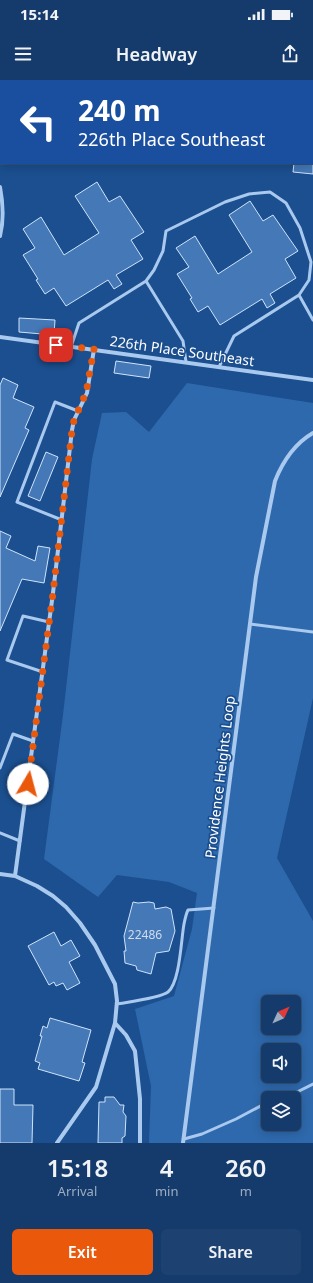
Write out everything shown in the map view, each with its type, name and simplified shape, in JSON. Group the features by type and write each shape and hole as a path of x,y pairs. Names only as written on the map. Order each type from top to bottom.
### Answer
{"street":[{"path":"0,187 3,210 0,236"},
{"name":"226th Place Southeast","path":"0,337 313,380"},
{"path":"15,876 50,622 72,430 74,420 86,393 94,349"},
{"name":"Providence Heights Loop","path":"184,1141 256,577 275,481 288,456 296,446 313,433"},
{"path":"0,874 15,876 37,886 53,896 66,907 80,923 95,945 115,984 117,1004 115,1024 96,1087 57,1143"},
{"path":"115,1024 126,1035 135,1051 140,1099 140,1143"}],"lane":[{"path":"71,346 79,323 146,282 154,270 163,251 166,231 225,202 249,194 270,192 286,203 300,228 311,262 309,280 299,295 234,336 219,367"},
{"path":"146,282 182,342 186,362"},
{"path":"299,295 313,320"},
{"path":"62,520 17,502 55,402 78,411"},
{"path":"43,672 7,660 23,616 50,622"},
{"path":"250,624 313,632"},
{"path":"0,768 13,734 33,741"},
{"path":"0,833 20,841"},
{"path":"117,1004 156,997 168,992 174,981 179,962 184,924 188,910 214,908"},
{"path":"300,1091 313,1084"},
{"name":"Providence Heights Loop","path":"184,1141 202,1134 261,1105"}],"shaded area":[{"path":"187,383 313,403 313,698 277,858 313,921 313,1143 149,1143 151,1086 135,1009 174,996 192,929 197,893 169,882 117,875 98,897 44,859 63,715 92,459 102,413 126,412 149,432"}],"building":[{"path":"294,164 313,164 313,174 293,172"},
{"path":"97,182 109,202 120,196 144,232 131,240 143,259 116,275 122,284 114,289 108,280 66,306 54,288 45,294 36,280 38,279 23,255 35,248 23,229 41,217 64,255 99,233 75,196"},
{"path":"250,201 263,221 273,215 298,251 285,259 296,278 270,294 275,303 267,308 262,299 220,325 208,306 198,312 190,299 192,298 177,274 189,267 176,248 195,236 218,274 252,252 229,215"},
{"path":"19,318 55,320 54,335 19,332"},
{"path":"116,361 151,366 149,378 114,373"},
{"path":"3,378 18,385 13,398 34,407 25,428 29,430 0,497 0,385"},
{"path":"46,452 58,457 40,501 28,496"},
{"path":"0,531 11,536 6,548 35,561 38,546 50,548 44,583 22,579 0,631"},
{"path":"133,902 154,903 155,909 166,907 171,909 175,931 169,951 156,953 151,974 137,970 136,966 125,963 124,951 126,951 124,936"},
{"path":"54,932 61,946 71,940 80,956 69,962 80,983 67,990 63,983 56,986 54,982 49,985 28,946"},
{"path":"50,1018 91,1030 82,1062 85,1063 79,1081 38,1069 40,1063 35,1061 42,1036 40,1036 43,1026 47,1028"},
{"path":"0,1089 14,1089 14,1105 33,1105 32,1143 0,1143"},
{"path":"105,1097 114,1097 120,1105 124,1105 123,1112 126,1116 125,1136 122,1138 122,1143 98,1143 99,1102 105,1102"}],"route":[{"path":"28,784 53,593 72,430 74,420 90,381 94,349 56,345"}]}
